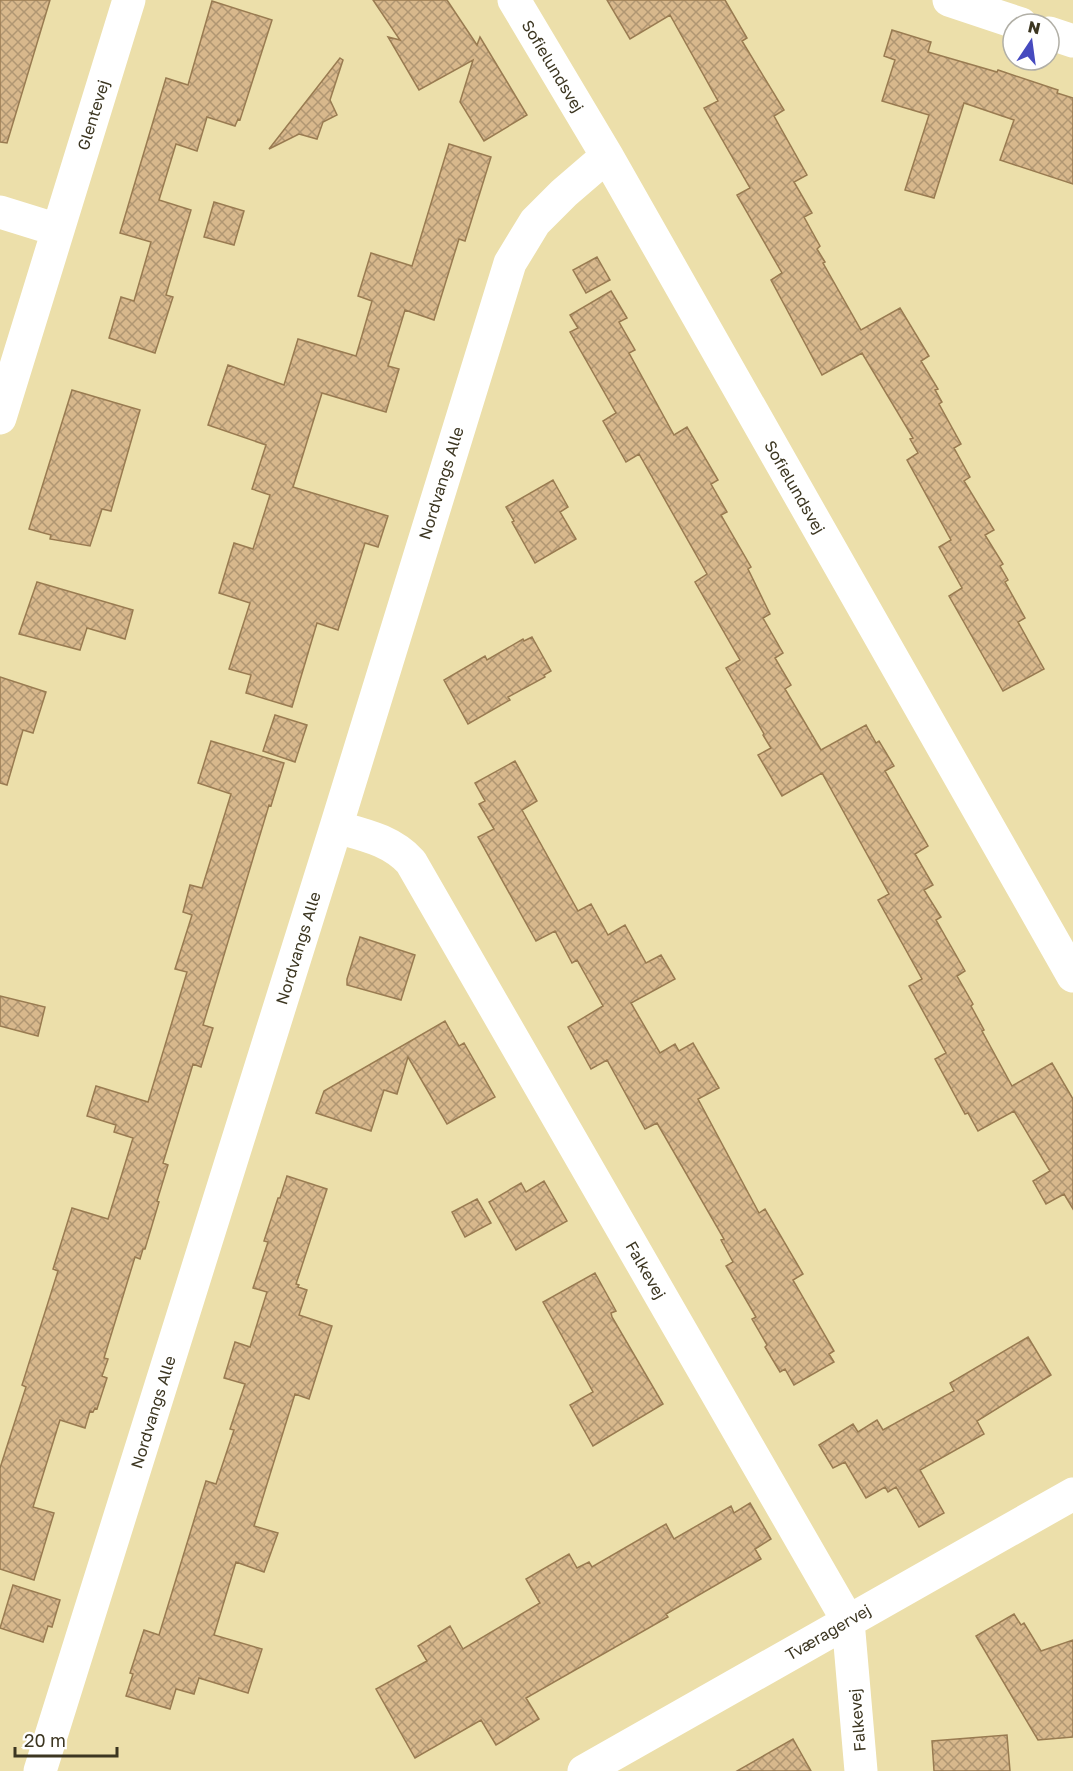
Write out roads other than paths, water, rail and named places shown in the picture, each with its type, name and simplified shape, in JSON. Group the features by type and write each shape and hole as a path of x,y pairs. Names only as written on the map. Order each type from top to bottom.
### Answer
{"street":[{"name":"Glentevej","path":"0,418 129,0"},
{"name":"Sofielundsvej","path":"514,0 607,156 1073,976"},
{"path":"949,0 1001,17"},
{"name":"Nordvangs Alle","path":"40,1771 510,263 535,222 607,156"},
{"path":"0,212 58,230"},
{"name":"Falkevej","path":"336,827 391,844 411,862 848,1621 861,1771"},
{"name":"Tværagervej","path":"584,1771 1073,1494"}]}
